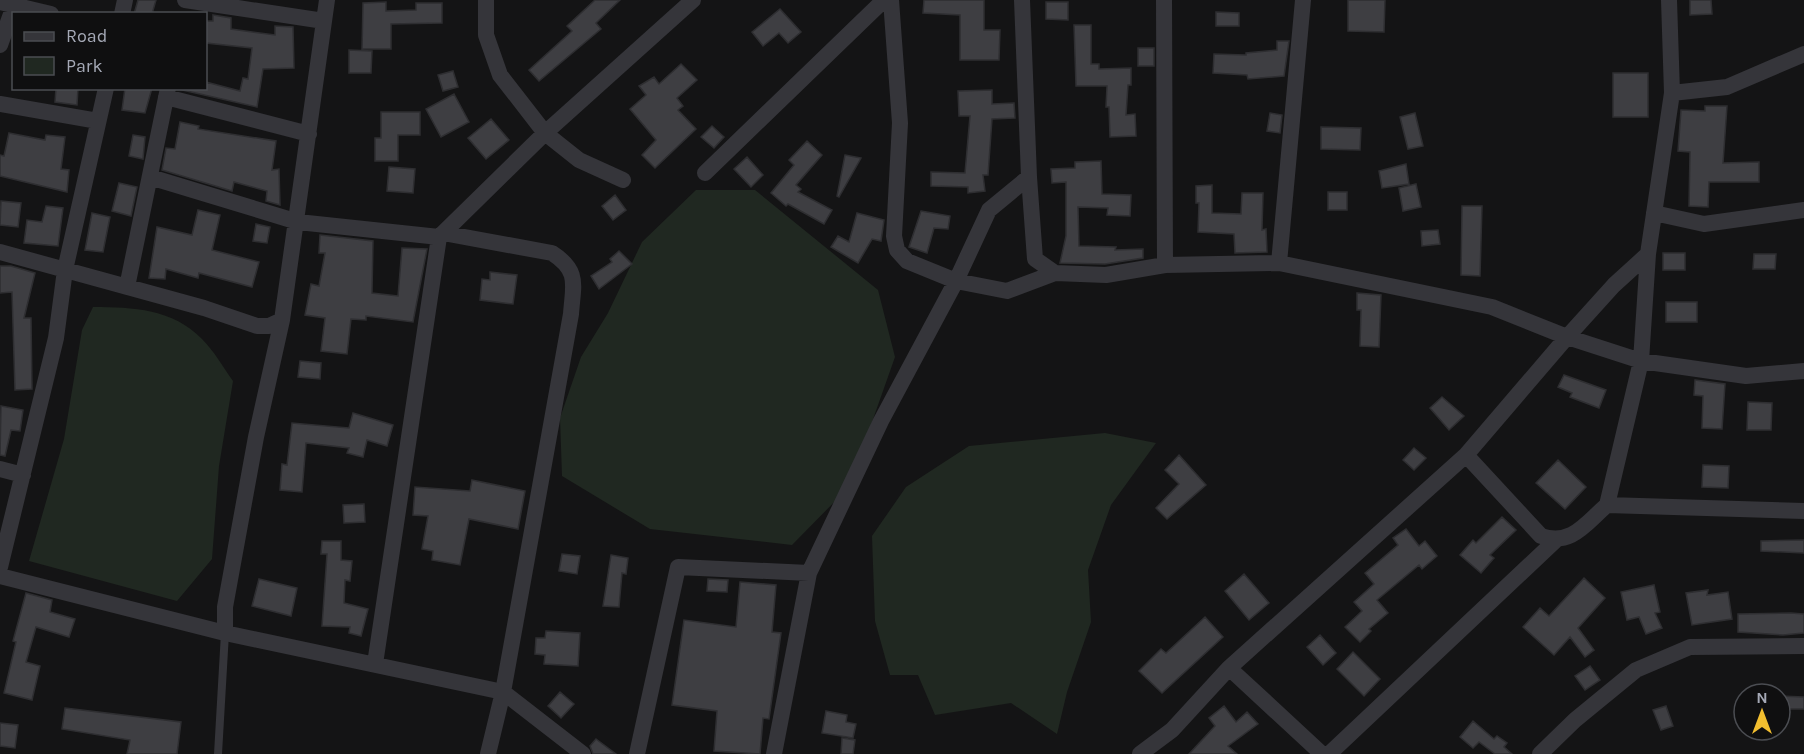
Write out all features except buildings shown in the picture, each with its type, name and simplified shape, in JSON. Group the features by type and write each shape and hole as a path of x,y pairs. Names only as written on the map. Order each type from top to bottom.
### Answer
{"street":[{"path":"185,0 324,21"},
{"path":"225,633 225,607 252,460 282,320 298,222 327,0"},
{"path":"486,0 486,35 500,75 545,133 579,160 623,180"},
{"path":"375,664 441,235 545,133 693,0"},
{"path":"705,173 884,0"},
{"path":"891,0 900,123 894,236 897,250 908,261 956,281 1007,291 1055,273 1106,275 1165,265 1279,263 1492,307 1641,361 1746,376 1804,371"},
{"path":"1022,0 1029,177 1035,259 1055,273"},
{"path":"1164,0 1165,265"},
{"path":"1279,263 1303,0"},
{"path":"1329,754 1555,541 1571,537 1607,505 1641,361 1648,254 1671,93 1669,0"},
{"path":"0,45 11,2 44,12"},
{"path":"1671,93 1727,87 1804,54"},
{"path":"0,567 56,338 65,270 106,90"},
{"path":"128,287 167,93 309,134"},
{"path":"0,104 98,121"},
{"path":"150,177 298,222 441,235 552,254 566,262 574,276 571,314 503,692 488,754"},
{"path":"774,754 809,573 881,421 956,281 989,210 1029,177"},
{"path":"1654,213 1704,224 1804,210"},
{"path":"0,252 204,308 257,326 269,326 282,320"},
{"path":"1140,754 1172,730 1229,668 1466,455 1567,336 1614,285 1648,254"},
{"path":"1466,455 1541,536 1555,541"},
{"path":"0,469 23,475"},
{"path":"1607,505 1804,511"},
{"path":"637,754 678,567 809,573"},
{"path":"0,576 225,633 503,692 583,754"},
{"path":"1540,754 1575,720 1636,670 1690,647 1804,646"},
{"path":"1229,668 1322,754"}],"lane":[{"path":"218,754 225,633"}],"green space":[{"path":"696,190 755,190 878,290 895,357 849,487 792,545 650,529 562,476 560,418 581,357 608,313 642,242"},
{"path":"93,307 137,309 178,321 191,329 206,344 233,381 219,466 212,559 177,601 29,561 64,439 82,330"},
{"path":"1105,433 1156,443 1111,505 1088,570 1091,622 1067,692 1057,734 1011,703 935,715 918,675 890,675 875,621 872,536 906,487 969,446"}]}
